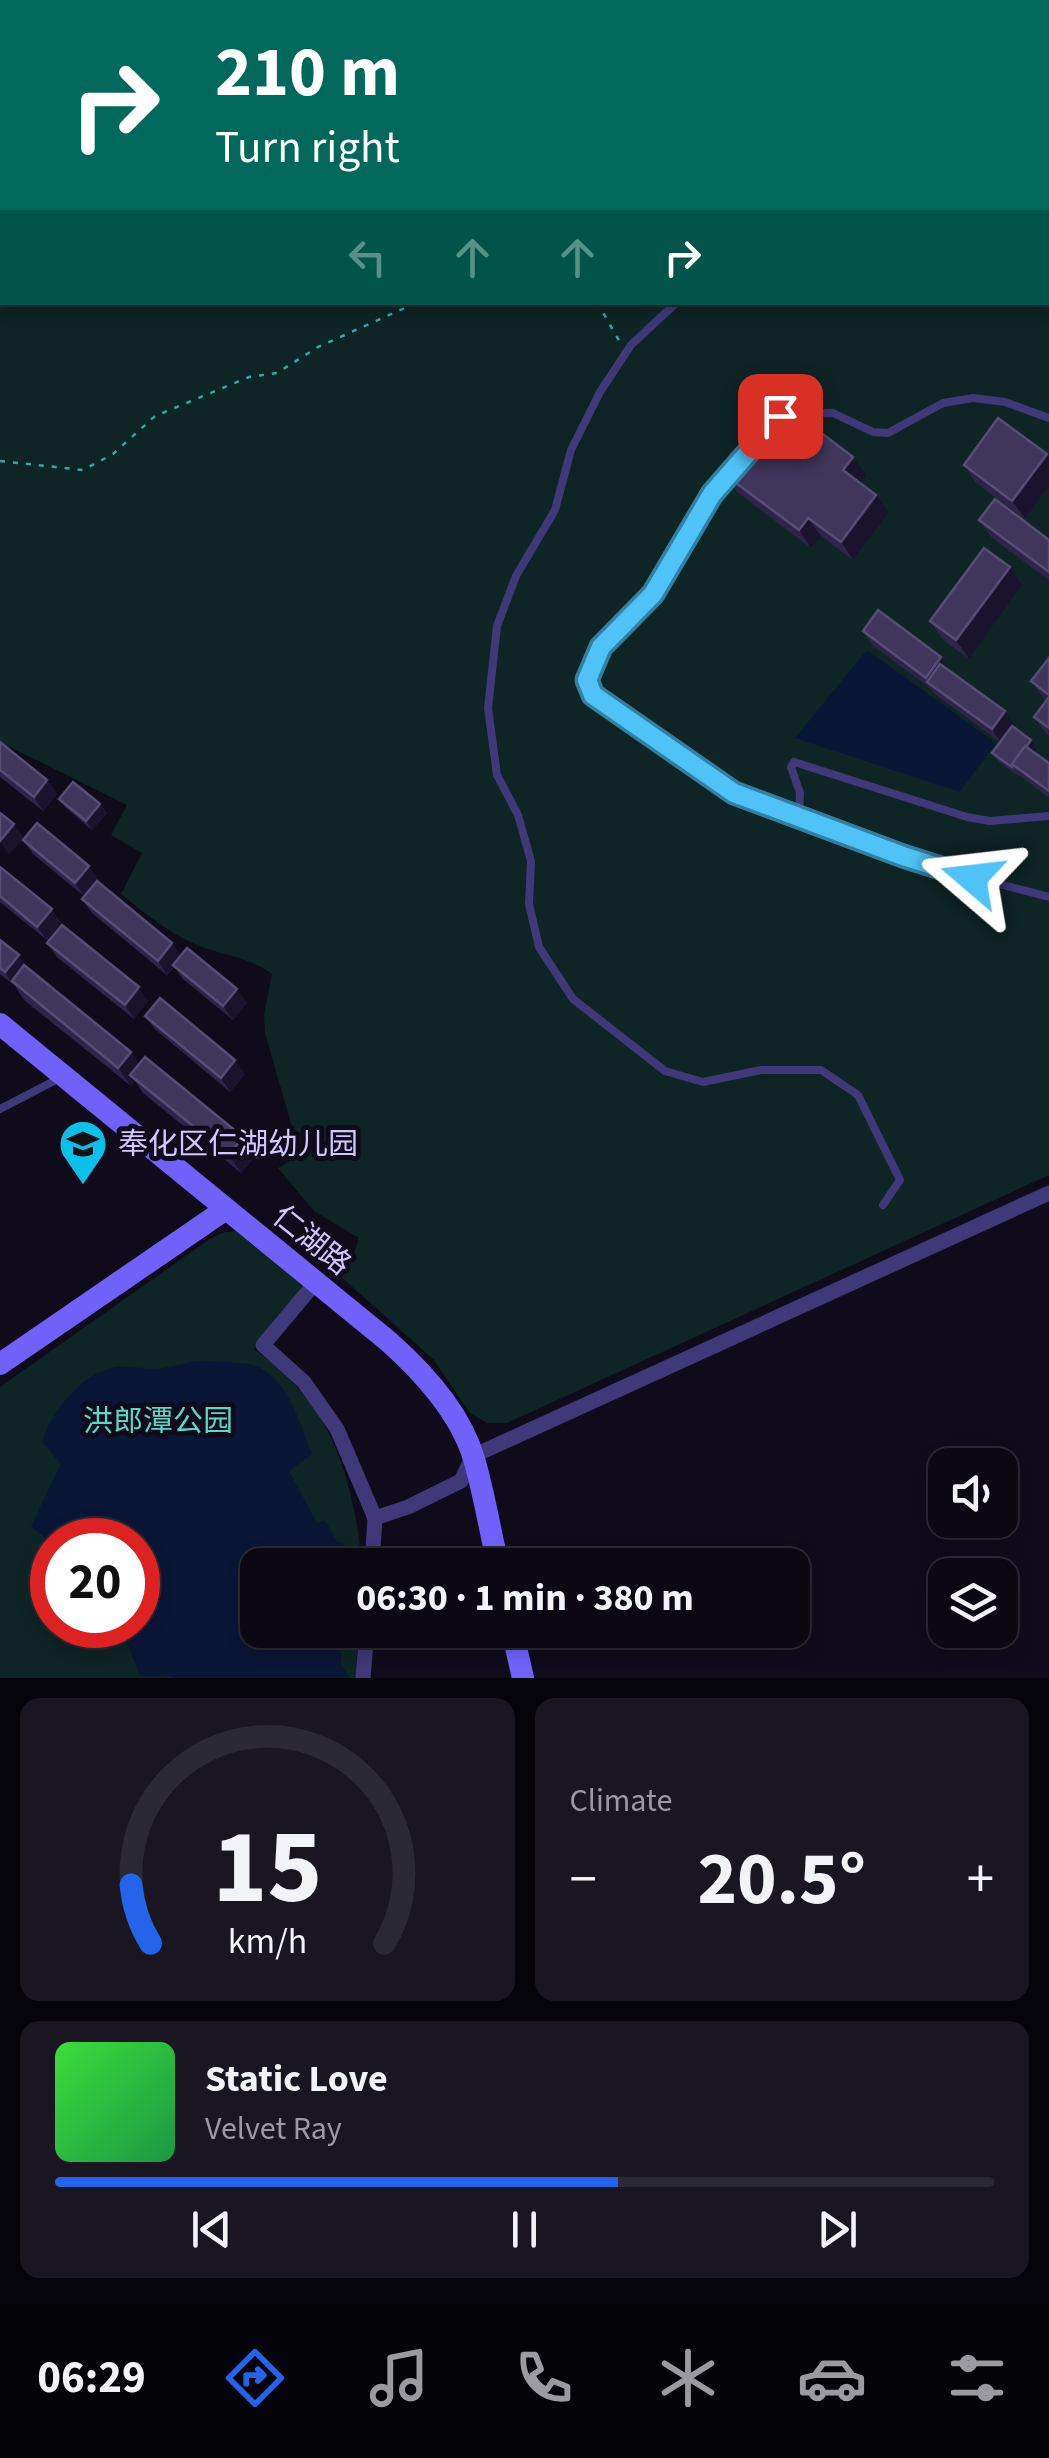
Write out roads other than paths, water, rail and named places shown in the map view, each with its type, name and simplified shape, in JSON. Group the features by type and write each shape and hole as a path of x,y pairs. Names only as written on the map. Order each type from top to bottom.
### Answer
{"street":[{"name":"仁湖路","path":"0,1024 414,1365 446,1408 473,1456 494,1548"},
{"path":"375,1518 462,1481 473,1456 1049,1193"},
{"path":"0,1364 226,1209"},
{"path":"316,1282 263,1344 304,1382 337,1429 375,1518 373,1548"},
{"path":"363,1678 365,1648"},
{"path":"516,1648 523,1678"}],"lane":[{"path":"674,305 628,350 600,392 571,450 555,510 516,576 496,626 488,708 496,776 518,815 531,861 529,904 538,948 573,999 665,1071 703,1082 761,1070 820,1070 858,1095 900,1180 883,1206"},
{"path":"780,416 789,412 832,413 873,432 888,433 943,403 973,398 1006,402 1049,418"},
{"path":"735,468 704,506 653,594 601,647 587,680 593,695 734,793 935,867 1049,897"},
{"path":"799,815 800,793 791,766 800,762 967,817 990,821 1049,816"},
{"path":"0,1109 64,1076"}],"water":[{"path":"867,650 996,743 960,792 795,738"},
{"path":"194,1361 252,1365 269,1374 286,1393 312,1454 289,1471 317,1523 325,1520 344,1548 240,1548 240,1648 341,1648 341,1664 350,1678 140,1675 129,1648 160,1648 160,1518 35,1518 61,1464 42,1442 70,1395 91,1377 116,1367 170,1367"}],"place":[{"name":"奉化区仁湖幼儿园","path":"83,1186"}],"park label":[{"name":"洪郎潭公园","path":"158,1421"}]}
